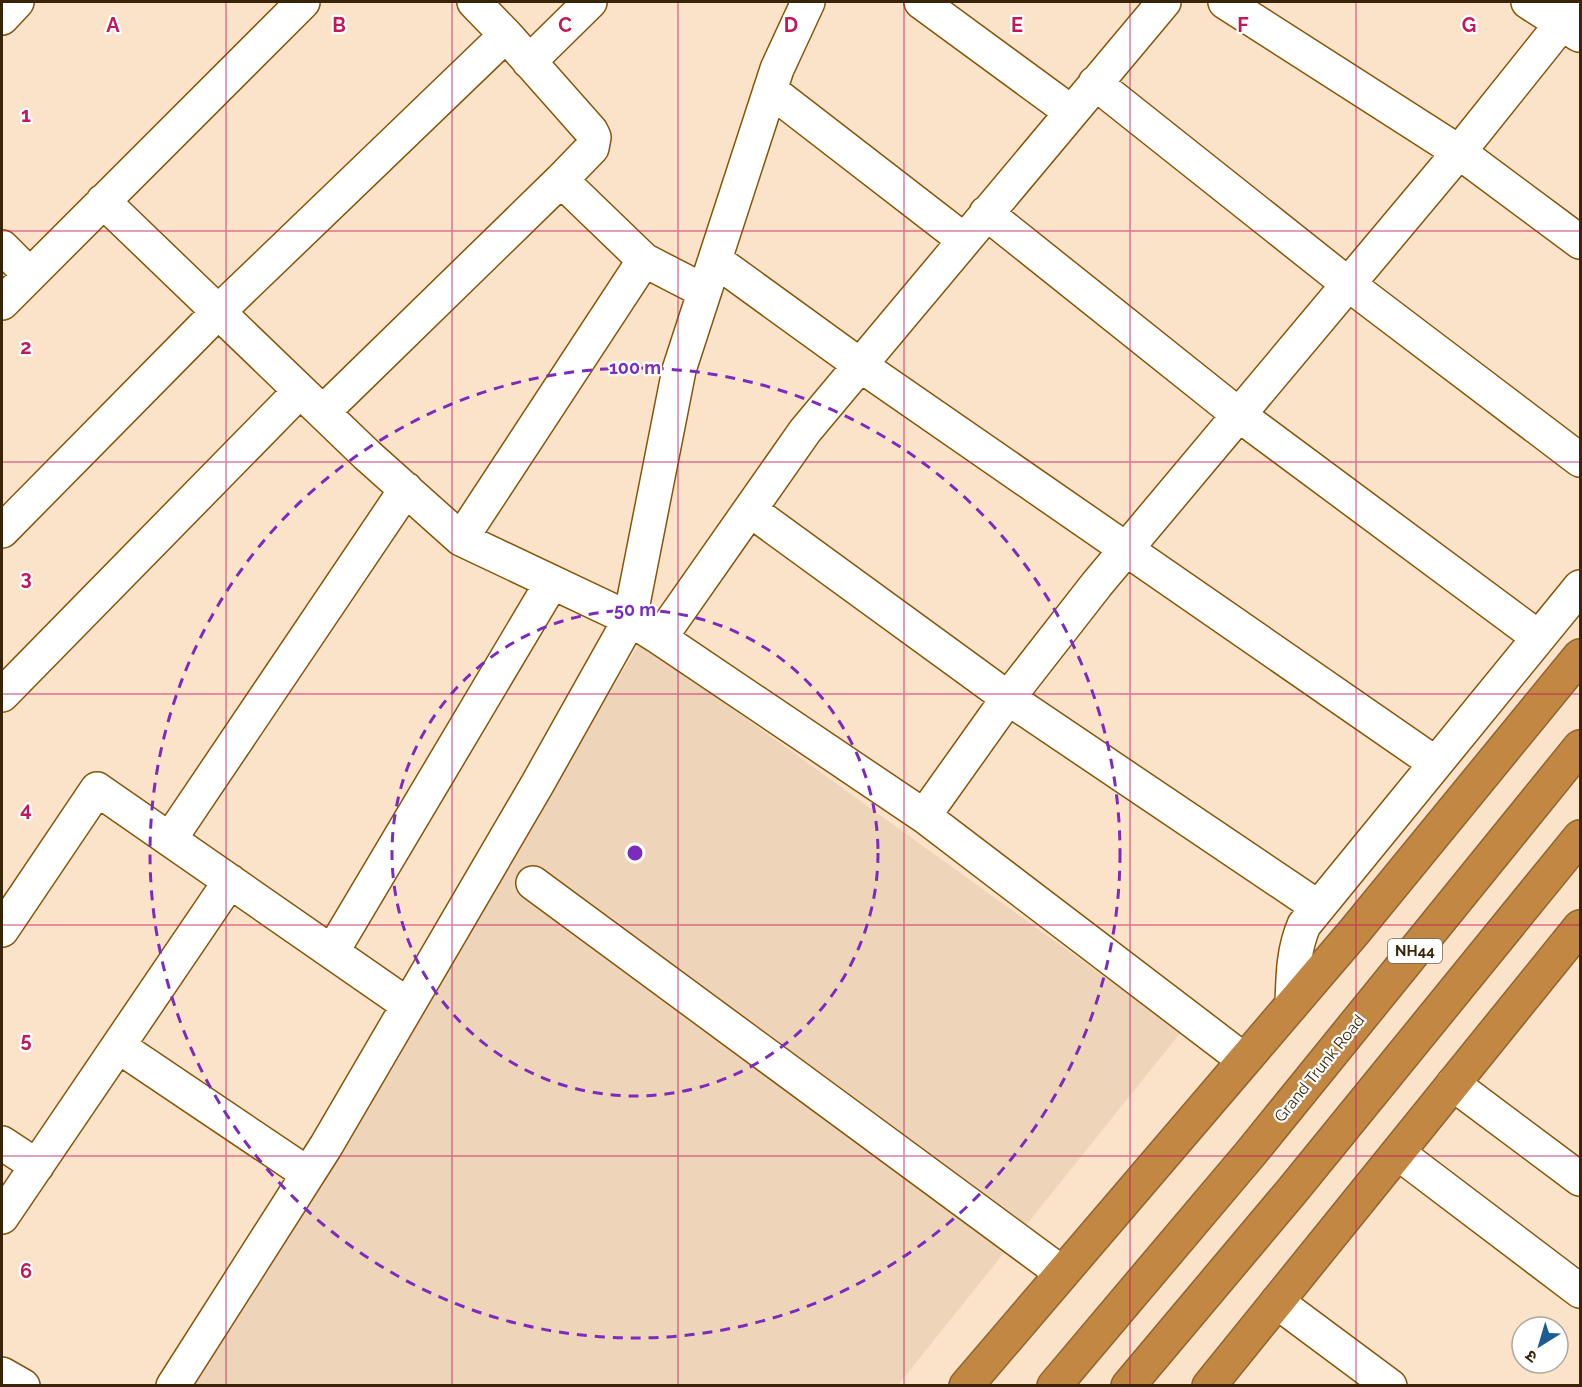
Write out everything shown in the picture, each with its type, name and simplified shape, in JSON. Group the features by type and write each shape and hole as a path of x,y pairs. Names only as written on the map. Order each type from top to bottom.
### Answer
{"highway":[{"path":"966,1386 1292,1004 1581,656"},
{"name":"Grand Trunk Road","path":"1054,1386 1250,1154 1581,747"},
{"path":"1128,1386 1292,1191 1581,837"},
{"path":"1209,1386 1581,927"}],"street":[{"path":"2,18 18,2"},
{"path":"2,303 303,2"},
{"path":"2,695 311,401 561,180 592,148 594,137 591,131 474,2"},
{"path":"530,62 590,2"},
{"path":"173,1386 308,1174 538,783 630,620 679,370 777,69 808,2"},
{"path":"921,2 1071,112"},
{"path":"660,638 805,431 1164,2"},
{"path":"1225,2 1459,152 1581,242"},
{"path":"924,816 1008,698 1097,584 1459,152 1574,20 1528,2"},
{"path":"2,531 218,312 506,35"},
{"path":"1095,83 1348,284 1581,460"},
{"path":"770,90 964,240"},
{"path":"561,180 644,260 704,291"},
{"path":"102,201 311,401 461,538 630,620 660,638 924,816 1244,1060"},
{"path":"986,213 1239,415 1538,637"},
{"path":"2,247 30,275"},
{"path":"461,538 644,260"},
{"path":"715,260 860,365 1126,551 1435,763"},
{"path":"170,839 406,489"},
{"path":"750,510 1008,698 1318,907"},
{"path":"332,952 552,582"},
{"path":"1292,1004 1293,962 1297,942 1304,925 1581,587"},
{"path":"2,930 97,789 408,1005"},
{"path":"2,1217 230,881"},
{"path":"533,883 1062,1273"},
{"path":"118,1046 308,1174"},
{"path":"1453,1084 1581,1179"},
{"path":"2,1143 37,1166"},
{"path":"1398,1153 1581,1291"},
{"path":"1277,1302 1390,1386"},
{"path":"2,1374 22,1386"}],"shaded area":[{"path":"640,642 1181,1032 898,1385 193,1386"}]}
